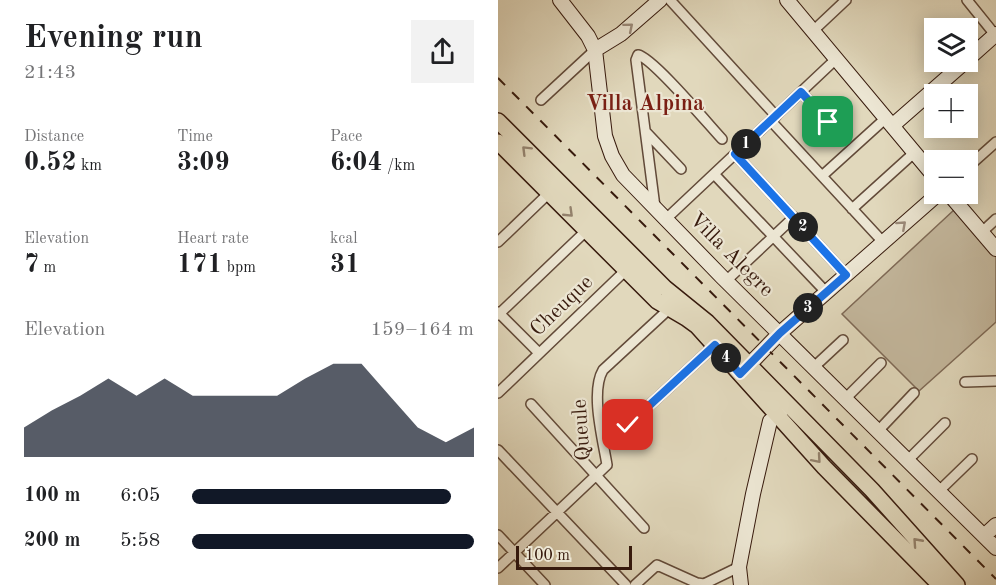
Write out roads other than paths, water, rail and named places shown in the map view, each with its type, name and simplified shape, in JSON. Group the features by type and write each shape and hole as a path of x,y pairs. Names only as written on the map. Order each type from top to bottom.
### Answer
{"main road":[{"name":"Villa Alegre","path":"560,0 588,36 595,50 603,125 609,146 623,175 726,281 996,548"},
{"path":"595,50 621,34 660,0"},
{"path":"787,0 924,163"},
{"path":"978,50 996,35"},
{"path":"889,122 951,72"},
{"path":"500,133 549,193 587,230 707,322 744,370 774,418 791,429 852,496 940,585"},
{"path":"500,133 631,264 657,301 693,322 715,345 781,399 865,483 957,585"},
{"path":"744,370 780,333 927,204"},
{"path":"958,204 996,249"},
{"path":"741,585 739,567 774,418 783,409 781,399"},
{"path":"852,496 865,483"},
{"path":"984,536 996,525"}],"street":[{"path":"670,0 822,176 883,242"},
{"path":"813,31 846,0"},
{"path":"967,0 996,35"},
{"path":"541,100 595,50"},
{"path":"655,207 638,79 636,60 638,55 644,56 722,139"},
{"path":"666,219 836,59"},
{"path":"638,79 656,68"},
{"path":"801,92 828,122"},
{"path":"822,176 889,122"},
{"path":"646,132 681,170"},
{"path":"978,158 996,142"},
{"path":"852,209 915,152"},
{"path":"735,154 846,275"},
{"path":"714,174 826,292"},
{"path":"498,242 549,193"},
{"path":"726,281 794,218"},
{"path":"982,232 996,219"},
{"path":"539,353 499,314 587,230"},
{"name":"Cheuque","path":"498,393 631,264"},
{"name":"Queule","path":"498,568 607,465 597,391 599,378 603,370 669,309"},
{"path":"814,367 843,340"},
{"path":"628,425 715,345"},
{"path":"845,399 881,363"},
{"path":"965,382 996,381"},
{"path":"878,430 914,393"},
{"path":"531,404 644,528"},
{"path":"908,460 945,423"},
{"path":"498,450 626,585"},
{"path":"939,491 972,459"},
{"path":"498,535 545,585"},
{"path":"636,585 657,565 704,584 739,567"}],"railway":[{"path":"498,78 996,579"}],"district":[{"name":"Villa Alpina","path":"645,104"}]}
